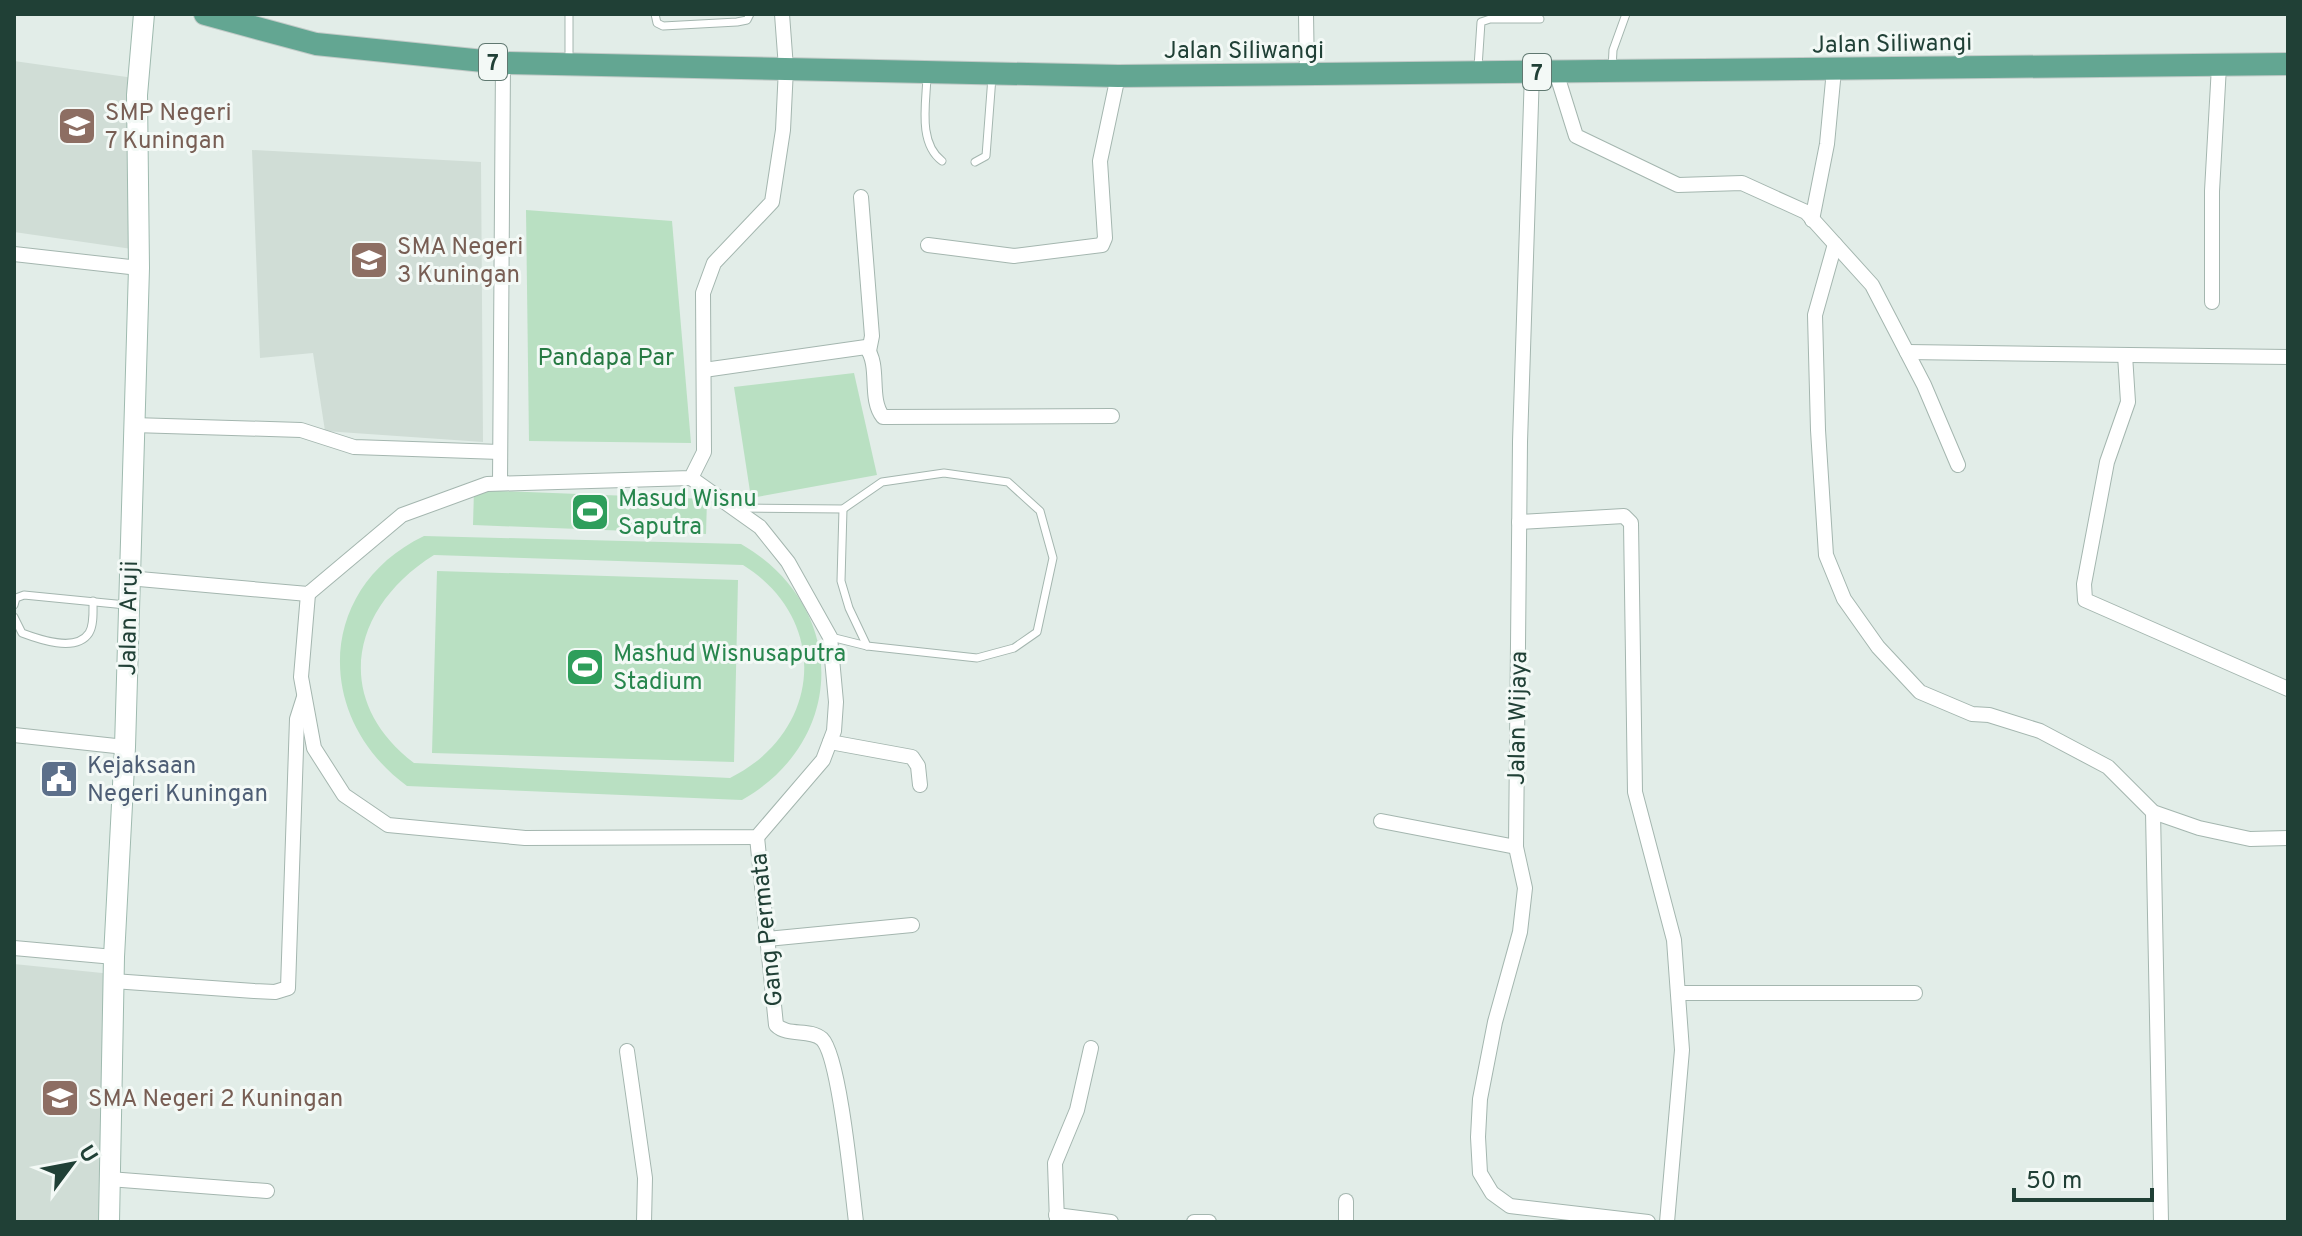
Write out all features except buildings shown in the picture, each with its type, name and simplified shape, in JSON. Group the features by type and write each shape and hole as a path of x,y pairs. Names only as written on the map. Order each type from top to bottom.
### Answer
{"main road":[{"name":"Jalan Siliwangi","path":"205,14 316,44 503,63 992,75 1307,76 2288,64"}],"street":[{"name":"Jalan Aruji","path":"109,1222 113,981 125,747 139,268 137,95 144,14"},
{"path":"691,478 704,452 703,293 714,263 772,202 783,130 786,68 782,14"},
{"path":"1306,14 1307,76"},
{"path":"500,483 503,63"},
{"path":"2212,302 2212,191 2219,66"},
{"path":"1812,220 1827,144 1834,70"},
{"name":"Jalan Wijaya","path":"1532,72 1519,522 1516,847 1525,888 1520,932 1495,1022 1480,1099 1480,1173 1492,1193 1510,1206 1648,1222"},
{"path":"1556,72 1576,136 1669,183 1696,186 1742,183 1806,212 1872,285 1907,352 1958,465"},
{"path":"928,245 1014,256 1102,245 1105,238 1100,161 1118,76"},
{"path":"861,197 872,336 869,351 877,409 883,417 1112,416"},
{"path":"1835,244 1815,315 1826,555 1844,599 1878,647 1920,692 1972,714 1989,715 2040,731 2108,767 2153,812 2199,828 2250,839 2288,838"},
{"path":"14,254 139,268"},
{"path":"704,370 866,347 869,351"},
{"path":"1907,352 2288,357"},
{"path":"2125,355 2128,402 2107,462 2084,584 2085,600 2288,689"},
{"path":"133,425 301,430 354,447 500,452"},
{"path":"128,578 308,594 402,515 487,484 691,478 760,527 788,562 830,637 836,702 830,742 823,760 757,837 525,838 388,825 344,795 314,748 301,677 308,594"},
{"path":"1519,522 1624,516 1631,523 1635,792 1674,940 1682,1050 1667,1222"},
{"path":"113,981 275,992 288,988 297,719 305,695"},
{"path":"14,735 125,747"},
{"path":"830,742 912,757 918,766 920,785"},
{"path":"2153,812 2161,1222"},
{"path":"1381,821 1516,847"},
{"name":"Gang Permata","path":"757,837 776,1025 781,1030 817,1036 826,1045 837,1083 856,1222"},
{"path":"767,939 912,925"},
{"path":"14,948 114,957"},
{"path":"1678,993 1915,993"},
{"path":"1091,1048 1077,1110 1055,1163 1056,1219 1111,1222"},
{"path":"627,1051 645,1178 644,1222"},
{"path":"109,1179 267,1191"},
{"path":"1346,1201 1346,1222"},
{"path":"1194,1222 1209,1222"}],"lane":[{"path":"569,14 569,64"},
{"path":"655,14 657,23 663,26 737,22 747,20 750,14"},
{"path":"1612,72 1613,50 1626,14"},
{"path":"1478,73 1481,22 1490,19 1540,19"},
{"path":"927,73 926,139 932,154 942,161"},
{"path":"975,162 986,156 990,145 992,75"},
{"path":"733,508 843,509 882,482 944,473 1008,482 1040,511 1053,558 1037,632 1014,648 977,658 867,646 830,637"},
{"path":"843,509 841,581 849,608 867,646"},
{"path":"14,605 16,598 24,595 128,605"},
{"path":"14,617 22,633 65,643 85,638 91,630 93,601"}],"shaded area":[{"name":"SMP Negeri 7 Kuningan","path":"14,61 141,79 139,250 14,232"},
{"name":"SMA Negeri 3 Kuningan","path":"252,150 481,162 483,442 325,431 313,353 260,358"},
{"name":"SMA Negeri 2 Kuningan","path":"14,964 112,974 99,1222 14,1222"}],"green space":[{"name":"Pandapa Par","path":"526,210 672,221 691,443 529,441"},
{"path":"854,373 877,475 751,498 734,387"},
{"name":"Masud Wisnu Saputra","path":"474,490 707,499 706,534 473,525"},
{"path":"424,536 741,544 776,570 801,601 816,636 821,672 817,708 802,743 777,774 742,800 407,786 377,758 355,726 343,691 340,655 347,620 363,587 388,559","holes":["434,555 743,565 771,588 791,615 802,644 804,675 798,705 783,733 761,758 730,778 414,763 388,738 370,711 362,683 362,654 369,627 384,600 406,576"]},
{"name":"Mashud Wisnusaputra Stadium","path":"437,571 738,580 734,762 432,753"}],"place":[{"name":"SMP Negeri 7 Kuningan","path":"77,126"},
{"name":"SMA Negeri 3 Kuningan","path":"369,260"},
{"name":"Masud Wisnu Saputra","path":"590,512"},
{"name":"Mashud Wisnusaputra Stadium","path":"585,667"},
{"name":"Kejaksaan Negeri Kuningan","path":"59,779"},
{"name":"SMA Negeri 2 Kuningan","path":"60,1098"}]}
